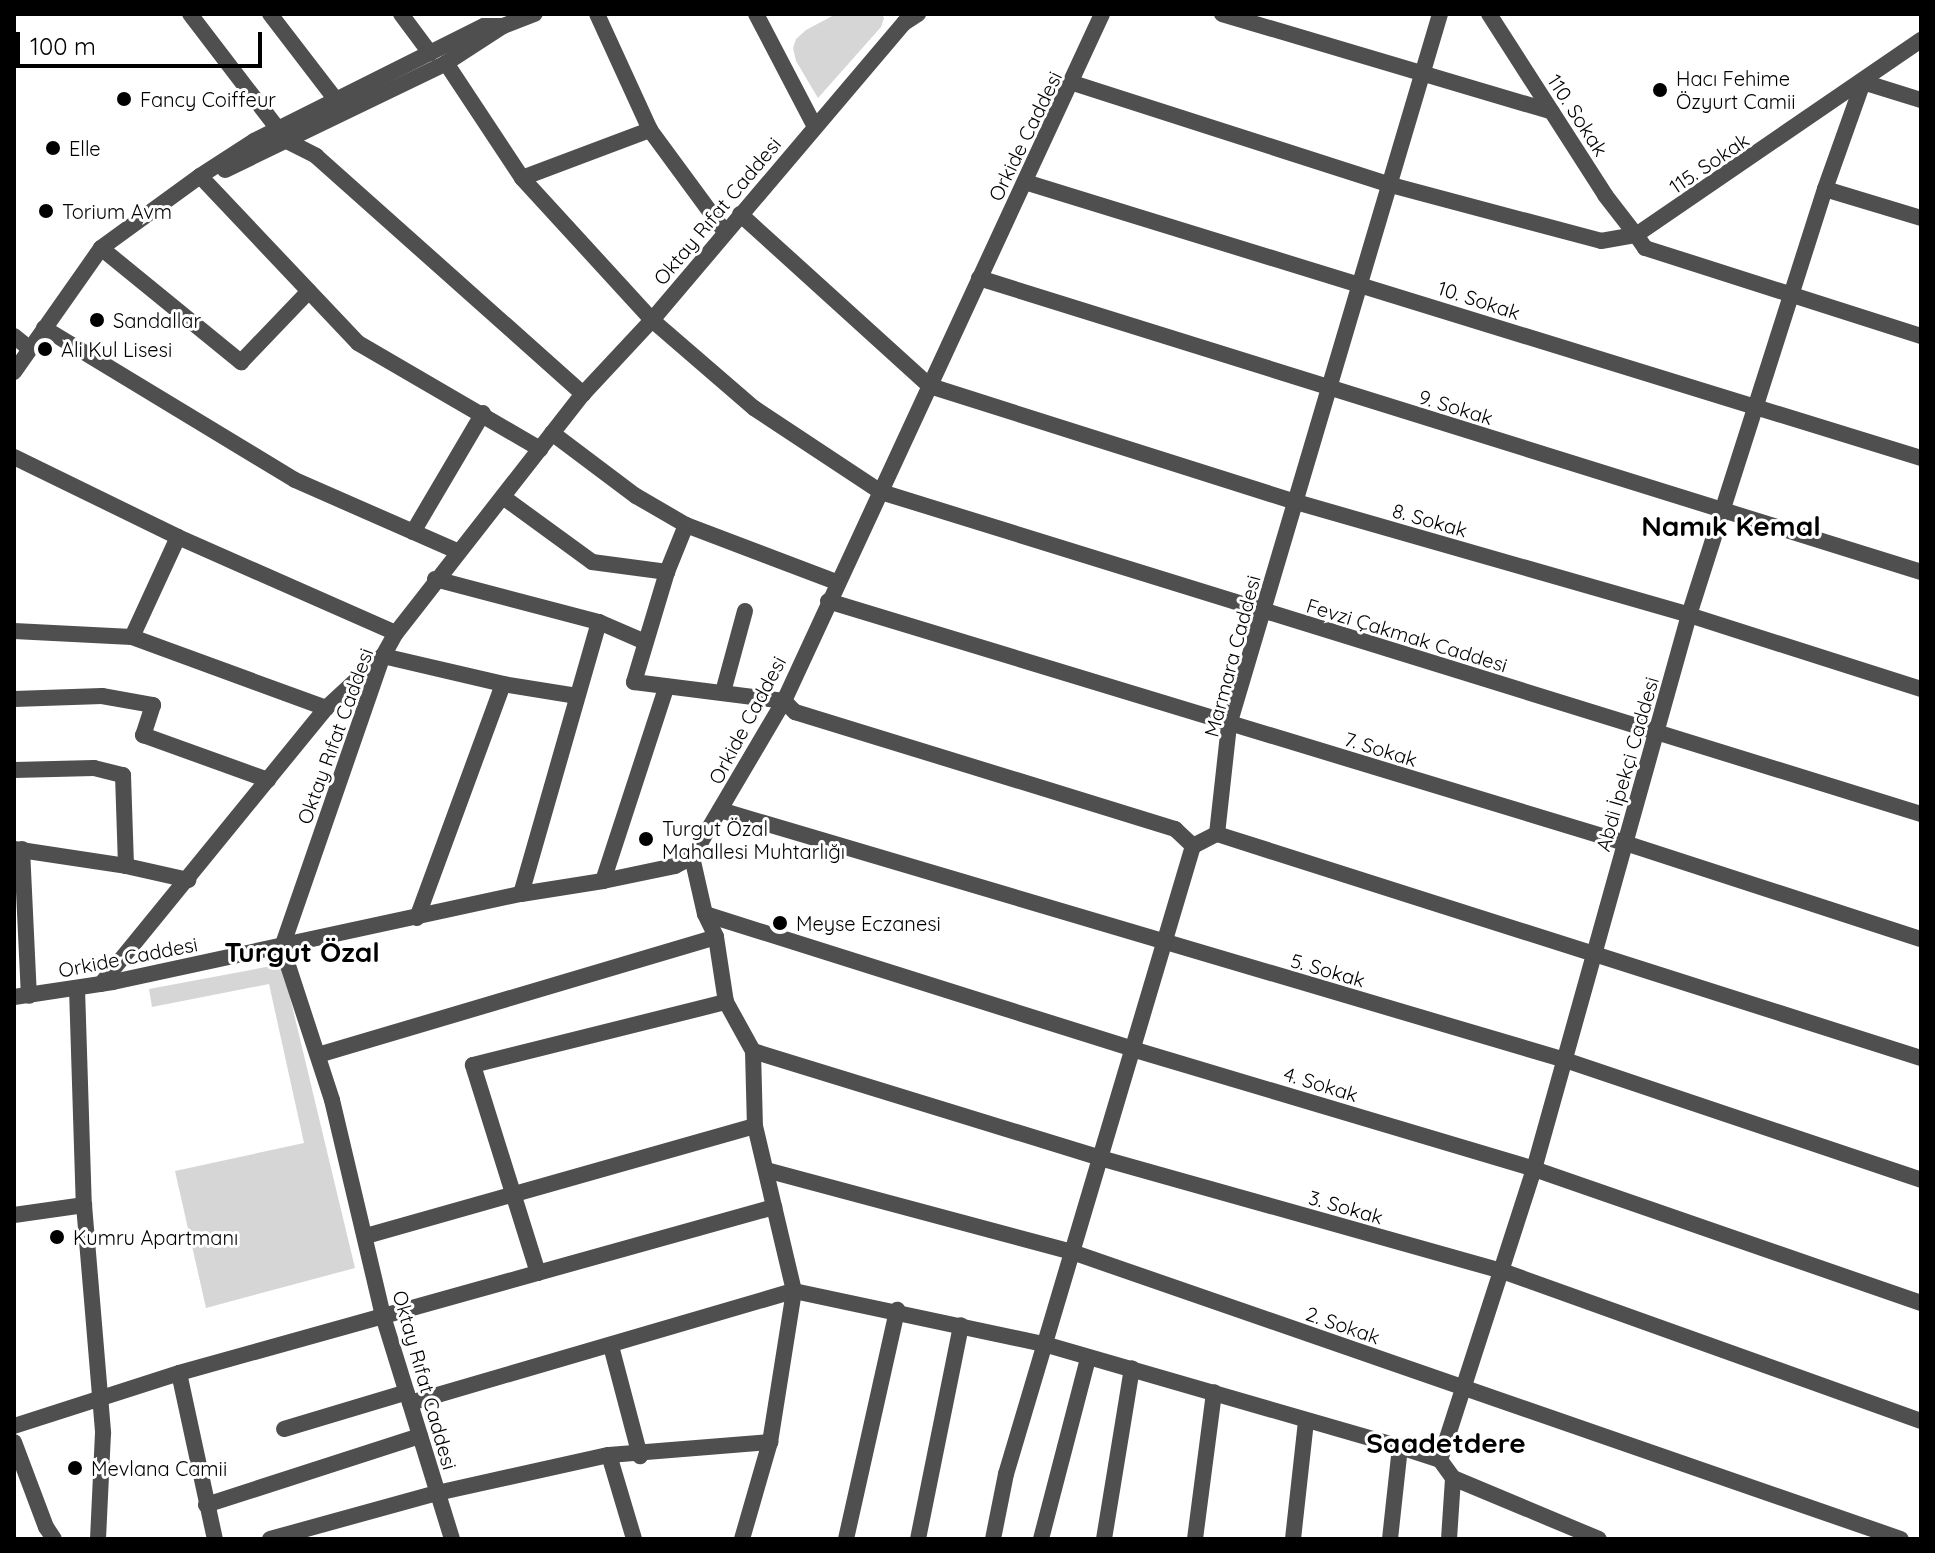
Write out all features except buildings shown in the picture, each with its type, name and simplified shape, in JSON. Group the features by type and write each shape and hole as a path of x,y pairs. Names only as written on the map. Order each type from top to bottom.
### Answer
{"street":[{"path":"190,14 283,135 316,156 583,394"},
{"path":"270,14 336,100"},
{"path":"401,14 430,53"},
{"path":"283,135 336,100 484,26 499,20 535,14"},
{"path":"597,14 650,130 725,232"},
{"path":"756,14 814,125"},
{"name":"Orkide Caddesi","path":"22,996 101,984 521,894 603,881 675,866 692,857 784,701 836,582 1073,83 1102,14"},
{"path":"1222,14 1552,112"},
{"name":"Marmara Caddesi","path":"1217,834 1229,725 1440,14"},
{"name":"110. Sokak","path":"1489,14 1636,235"},
{"name":"Oktay Rıfat Caddesi","path":"452,1539 383,1316 366,1236 318,1055 282,947 383,656 396,633 435,579 583,394 652,320 907,17"},
{"path":"14,372 101,248 200,176 283,135 446,63 499,20"},
{"name":"115. Sokak","path":"1636,235 1921,40"},
{"name":"Fevzi Çakmak Caddesi","path":"446,63 522,178 652,320 754,408 881,492 1921,814"},
{"path":"1863,82 1921,100"},
{"name":"Abdi İpekçi Caddesi","path":"1440,1460 1534,1169 1689,615 1788,296 1863,82"},
{"path":"1073,83 1391,185 1601,241 1636,235 1645,248 1921,336"},
{"path":"522,178 650,130"},
{"path":"200,176 358,343 483,413 540,449"},
{"name":"10. Sokak","path":"1025,182 1921,458"},
{"path":"1825,189 1921,218"},
{"path":"740,214 930,386"},
{"path":"101,248 241,362 309,291"},
{"name":"9. Sokak","path":"979,278 1921,572"},
{"path":"44,328 295,480 457,551"},
{"path":"14,336 29,348"},
{"name":"8. Sokak","path":"930,386 1296,502 1689,615 1921,689"},
{"path":"413,532 483,413"},
{"path":"552,433 636,496 686,525 836,582"},
{"path":"14,457 178,537 396,633"},
{"path":"503,497 592,562 667,572"},
{"path":"686,525 667,572 634,682 784,701 795,712 1175,829 1193,846"},
{"path":"132,637 178,537"},
{"path":"435,579 599,622 645,642"},
{"name":"7. Sokak","path":"828,601 1625,843 1921,939"},
{"path":"723,692 745,611"},
{"path":"521,894 599,622"},
{"path":"14,631 132,637 326,708"},
{"path":"101,984 326,708 383,656 503,684 577,696"},
{"path":"417,918 503,684"},
{"path":"603,881 666,688"},
{"path":"14,699 102,696 153,705 143,735 268,780"},
{"path":"14,770 94,768 123,775 126,866"},
{"name":"5. Sokak","path":"720,810 1565,1060 1921,1180"},
{"path":"993,1539 1006,1474 1193,846 1217,834 1921,1058"},
{"path":"22,996 18,849 126,866 188,880"},
{"path":"692,857 705,914 716,937 726,1002 753,1051 755,1126 794,1291 770,1442 742,1539"},
{"name":"4. Sokak","path":"705,914 1132,1049 1534,1169 1921,1303"},
{"path":"318,1055 716,937"},
{"path":"77,988 84,1205 103,1433 98,1539"},
{"path":"538,1273 473,1065 726,1002"},
{"name":"3. Sokak","path":"753,1051 1100,1158 1502,1271 1921,1421"},
{"path":"366,1236 755,1126"},
{"name":"2. Sokak","path":"766,1170 1072,1252 1901,1539"},
{"path":"14,1215 84,1205"},
{"path":"14,1426 179,1373 774,1207"},
{"path":"284,1429 611,1346 794,1291 897,1310 1044,1344 1400,1447 1440,1460 1453,1478 1589,1538"},
{"path":"846,1539 897,1310"},
{"path":"918,1539 961,1325"},
{"path":"611,1346 640,1456"},
{"path":"1041,1539 1088,1358"},
{"path":"1104,1539 1132,1368"},
{"path":"179,1373 215,1539"},
{"path":"1195,1539 1214,1392"},
{"path":"1293,1539 1306,1422"},
{"path":"206,1505 420,1436"},
{"path":"14,1442 46,1527 54,1539"},
{"path":"270,1539 437,1493 609,1455 640,1456 770,1442"},
{"path":"1390,1539 1400,1447"},
{"path":"609,1455 634,1539"},
{"path":"1449,1539 1453,1478"}],"shaded area":[{"path":"836,14 882,14 884,18 881,27 818,98 796,61 793,48 796,39 806,30"},
{"path":"282,964 355,1268 206,1308 175,1171 304,1143 269,984 152,1007 149,989"}],"place":[{"name":"Hacı Fehime Özyurt Camii","path":"1660,90"},
{"name":"Fancy Coiffeur","path":"124,99"},
{"name":"Elle","path":"53,148"},
{"name":"Torium Avm","path":"46,211"},
{"name":"Sandallar","path":"97,320"},
{"name":"Ali Kul Lisesi","path":"45,349"},
{"name":"Turgut Özal Mahallesi Muhtarlığı","path":"646,839"},
{"name":"Meyse Eczanesi","path":"780,923"},
{"name":"Kumru Apartmanı","path":"57,1237"},
{"name":"Mevlana Camii","path":"75,1468"}],"district":[{"name":"Namık Kemal","path":"1731,526"},
{"name":"Turgut Özal","path":"302,952"},
{"name":"Saadetdere","path":"1446,1443"}]}
